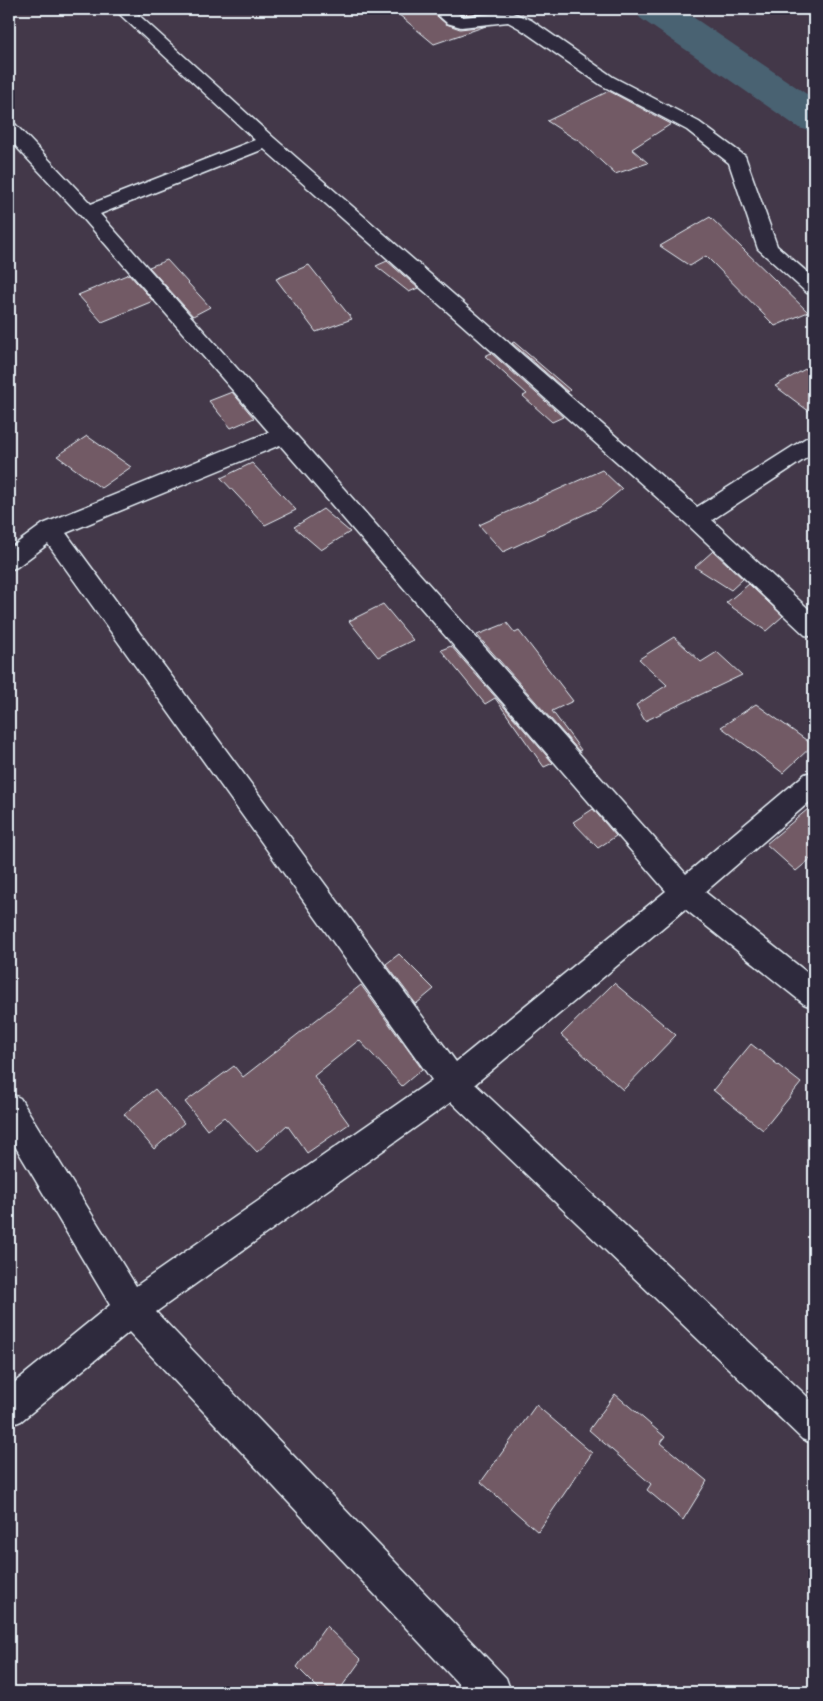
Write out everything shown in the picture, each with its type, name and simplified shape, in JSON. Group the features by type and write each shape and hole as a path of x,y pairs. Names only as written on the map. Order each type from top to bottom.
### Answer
{"street":[{"path":"122,9 267,142 696,519 814,628"},
{"path":"440,9 453,19 462,22 510,17 607,81 693,126 738,160 768,249 814,288"},
{"path":"9,128 88,212 685,892 814,995"},
{"path":"88,212 267,142"},
{"path":"9,561 51,530 283,435"},
{"path":"696,519 814,443"},
{"path":"51,530 215,759 453,1083 814,1427"},
{"path":"9,1410 130,1309 205,1259 453,1083 685,892 814,782"},
{"path":"9,1108 130,1309 492,1692"}],"building":[{"path":"392,9 429,9 446,24 460,29 486,26 434,44"},
{"path":"453,9 522,9 523,13 510,10 463,15"},
{"path":"609,91 671,124 632,149 648,163 615,174 577,139 547,121"},
{"path":"710,217 808,312 775,326 706,256 690,266 660,246"},
{"path":"167,260 210,307 193,316 149,267"},
{"path":"387,261 418,288 409,292 376,266"},
{"path":"309,265 352,319 316,332 276,279"},
{"path":"129,274 153,301 102,322 78,295"},
{"path":"514,342 570,390 568,392 512,343"},
{"path":"491,353 563,417 552,422 523,396 527,394 485,356"},
{"path":"814,364 814,415 775,386"},
{"path":"232,392 254,418 231,428 209,401"},
{"path":"87,436 131,467 101,488 57,456"},
{"path":"252,463 296,510 265,525 221,478"},
{"path":"602,470 622,489 600,507 503,552 479,525"},
{"path":"323,509 350,532 321,550 294,527"},
{"path":"713,551 743,579 731,590 695,567"},
{"path":"749,584 783,616 766,631 726,603"},
{"path":"383,604 413,640 378,657 349,621"},
{"path":"507,623 515,633 519,631 573,701 552,711 581,750 579,751 477,635"},
{"path":"674,637 701,662 717,652 742,675 645,721 636,705 667,685 639,659"},
{"path":"451,646 553,763 544,767 495,698 485,704 441,650"},
{"path":"756,704 813,745 783,773 721,727"},
{"path":"814,804 814,856 796,871 766,844"},
{"path":"593,809 616,836 598,848 573,822"},
{"path":"399,954 434,989 416,1004 386,964"},
{"path":"614,983 676,1035 623,1090 561,1035"},
{"path":"361,985 422,1069 402,1086 359,1040 314,1076 349,1124 307,1153 287,1125 257,1152 224,1117 207,1130 185,1102 234,1066 243,1077"},
{"path":"751,1044 801,1083 763,1130 713,1090"},
{"path":"155,1089 184,1123 154,1149 124,1114"},
{"path":"615,1394 665,1437 661,1443 707,1481 683,1520 647,1490 651,1484 589,1430"},
{"path":"536,1405 592,1453 538,1532 481,1482"},
{"path":"326,1626 361,1660 338,1692 322,1692 297,1667"}],"waterway":[{"path":"654,9 814,119"}]}
